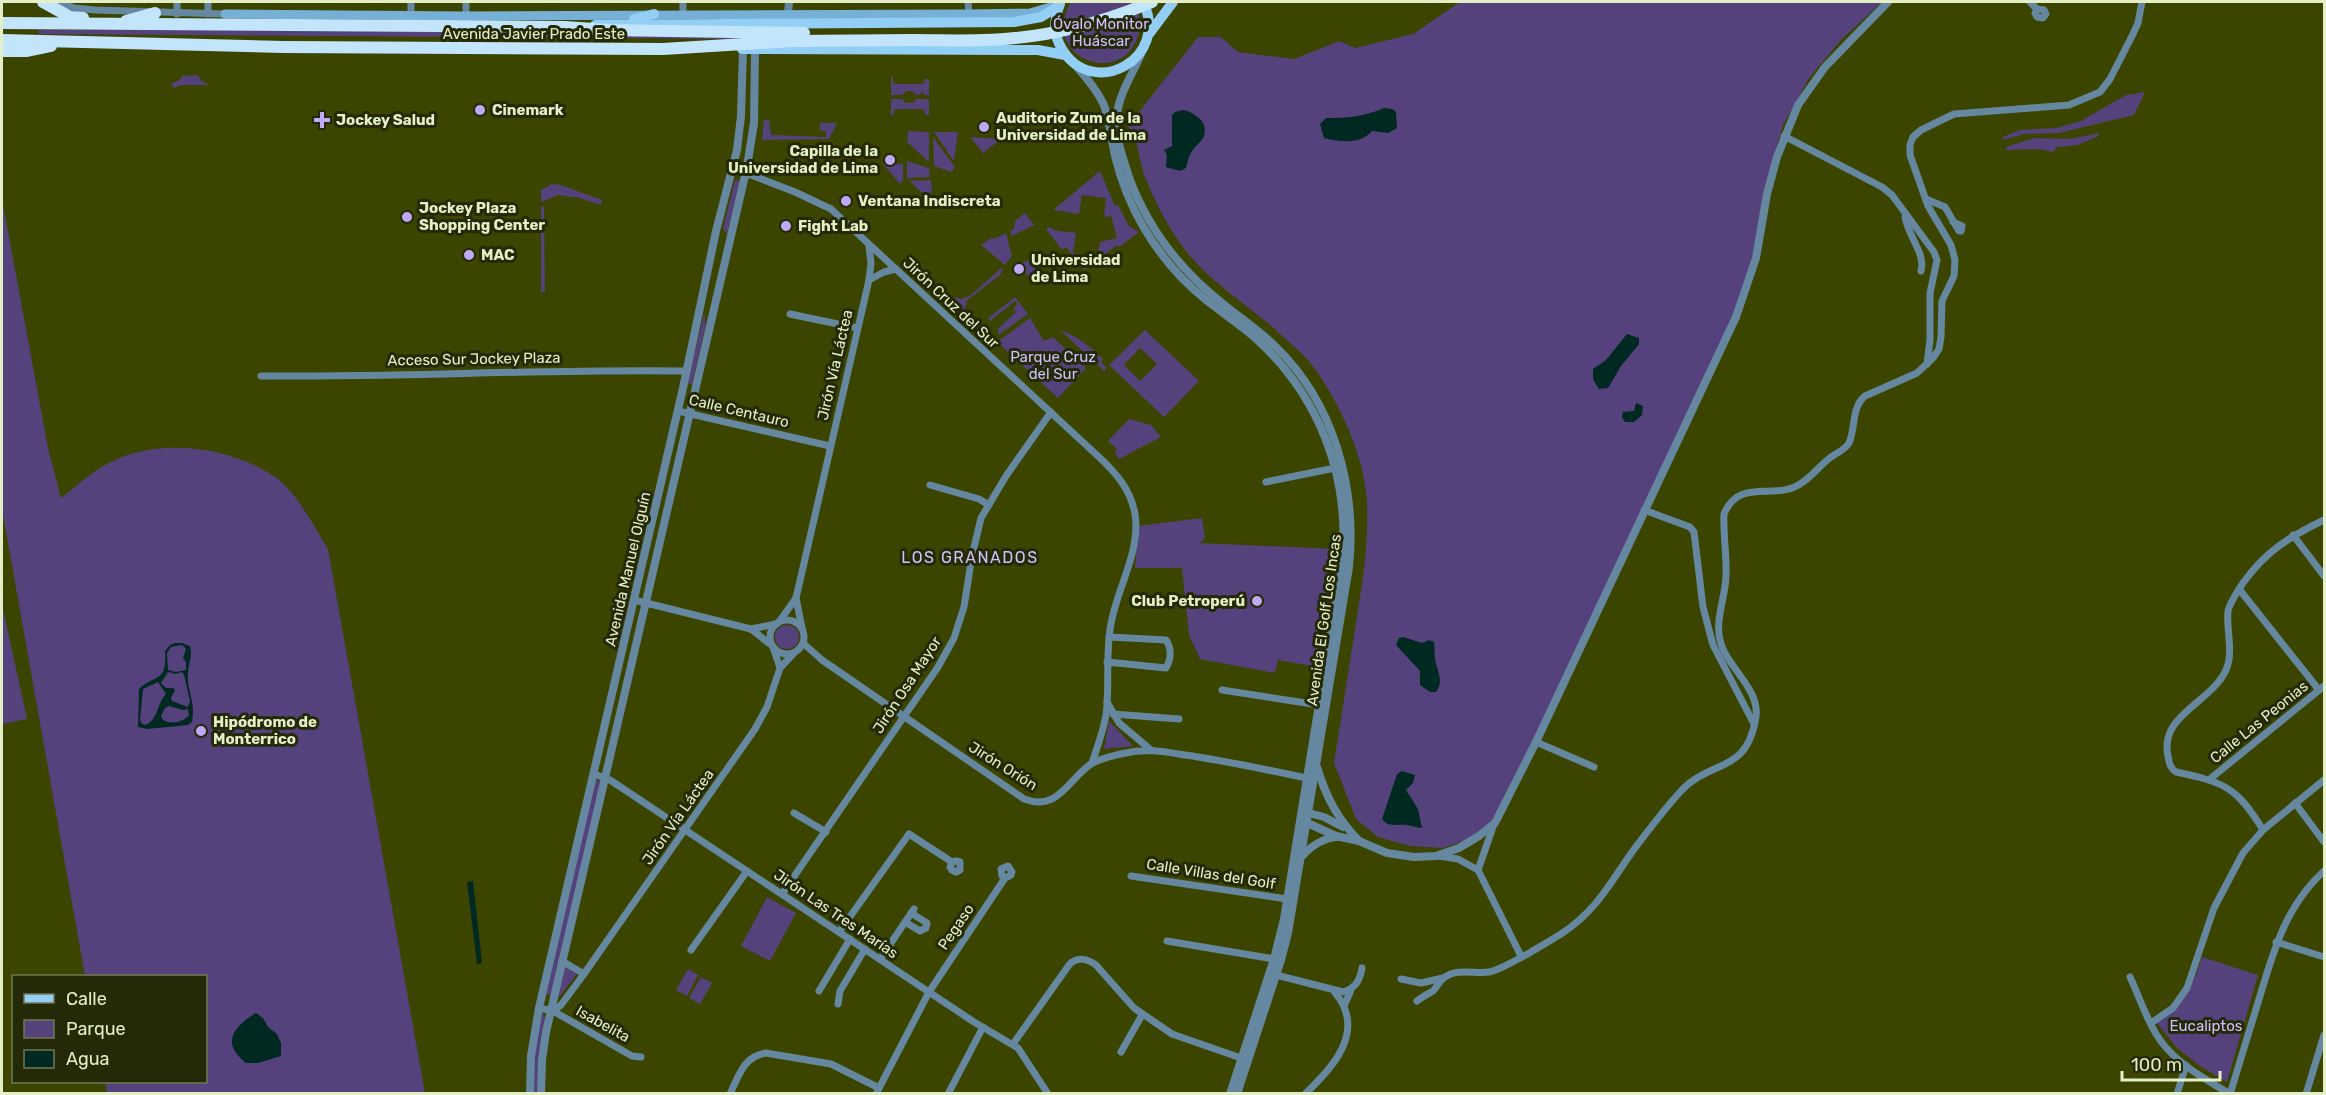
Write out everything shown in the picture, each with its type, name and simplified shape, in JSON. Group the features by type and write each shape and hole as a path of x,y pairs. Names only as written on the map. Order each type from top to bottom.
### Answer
{"highway":[{"path":"43,2 70,17 114,25 155,13"},
{"path":"663,49 1030,30 1075,20 1132,2"},
{"path":"565,27 607,30 1013,39 1094,23 1152,2"},
{"path":"208,20 225,14"},
{"path":"348,25 367,14"},
{"name":"Avenida Javier Prado Este","path":"2,23 114,25 208,20 348,25 565,27"},
{"name":"Avenida Javier Prado Este","path":"2,40 395,48 663,49"},
{"path":"2,51 27,51 69,42"}],"main road":[{"path":"1143,2 1148,13 1149,34"},
{"path":"1145,46 1149,34 1173,2"},
{"name":"Avenida Javier Prado Este","path":"225,14 466,16 969,14 1030,13 1060,4"},
{"name":"Avenida Javier Prado Este","path":"565,27 619,24 1014,22 1038,18 1060,4"},
{"path":"1060,4 1055,18 1055,31 1059,44 1069,58"},
{"path":"619,24 654,14"},
{"name":"Avenida Javier Prado Este","path":"663,49 1038,50 1069,58 1095,72 1119,69 1138,56 1145,46"}],"street":[{"name":"Avenida Javier Prado Este","path":"59,2 80,9 177,14 208,20"},
{"path":"177,2 177,14"},
{"path":"208,2 208,20"},
{"path":"411,2 411,15"},
{"path":"466,2 466,16"},
{"path":"683,2 683,14"},
{"path":"788,13 789,2"},
{"path":"968,2 969,14"},
{"path":"1478,870 1495,823 1536,742 1744,296 1756,258 1767,194 1784,136 1798,105 1825,67 1888,2"},
{"path":"2031,2 2037,9"},
{"path":"1401,979 1421,982 1458,972 1488,972 1504,967 1562,933 1590,910 1611,886 1648,831 1681,791 1693,780 1732,762 1745,750 1752,737 1756,715 1754,701 1749,688 1726,656 1718,632 1726,581 1724,514 1728,504 1736,497 1750,492 1785,490 1803,483 1848,444 1859,402 1865,396 1917,373 1939,349 1940,312 1942,301 1954,276 1955,260 1945,231 1934,216 1926,199 1910,155 1913,137 1921,130 1954,114 2069,105 2100,92 2110,79 2132,36 2138,23 2142,2"},
{"name":"Avenida El Golf Los Incas","path":"1145,46 1122,97 1116,119 1122,153 1135,193 1159,237 1186,271 1277,347 1300,375 1328,423 1344,472 1351,510 1351,549 1316,764 1310,779"},
{"name":"Avenida Manuel Olguín","path":"530,1094 531,1056 539,1008 678,411 718,222 733,168 740,124 743,49"},
{"name":"Avenida Manuel Olguín","path":"541,1094 544,1042 746,173 754,123 755,50"},
{"name":"Avenida El Golf Los Incas","path":"1069,58 1088,80 1102,102 1122,181 1144,228 1164,258 1204,298 1251,334 1283,365 1294,380 1322,427 1335,468 1343,510 1343,548 1319,705 1302,856 1288,933 1237,1094"},
{"path":"1784,136 1882,187 1892,195 1926,241 1937,260 1930,293 1930,340 1927,364"},
{"name":"Jirón Cruz del Sur","path":"733,168 825,206 1051,412 1120,479 1131,498 1136,529 1134,544 1113,613 1107,662 1107,702 1102,733 1092,763"},
{"path":"1926,199 1945,207 1953,222"},
{"path":"1905,214 1907,231 1922,258 1920,271"},
{"name":"Jirón Vía Láctea","path":"777,623 796,598 869,279 871,263 869,246"},
{"path":"869,279 896,269"},
{"path":"790,314 857,328"},
{"name":"Acceso Sur Jockey Plaza","path":"261,376 432,375 542,370 687,371"},
{"path":"683,388 694,390"},
{"name":"Calle Centauro","path":"678,411 830,446"},
{"name":"Jirón Osa Mayor","path":"782,894 938,667 954,638 964,607 981,518 1006,476 1051,412"},
{"path":"1266,482 1335,468"},
{"path":"930,485 979,499 989,505"},
{"path":"1644,510 1690,527 1694,532 1703,607 1713,645 1754,724"},
{"path":"2263,830 2249,806 2233,791 2210,779 2172,770 2167,753 2169,731 2175,722 2210,693 2226,670 2229,654 2229,608 2256,565 2293,535 2325,520"},
{"path":"2293,535 2325,576"},
{"path":"2239,590 2322,688"},
{"name":"Jirón Vía Láctea","path":"796,598 803,630"},
{"path":"634,600 751,629 784,654 794,653 803,643 803,630 790,620 751,629"},
{"path":"777,623 771,631 772,645 780,668"},
{"path":"1107,662 1166,668 1170,661 1170,646 1166,640 1109,637"},
{"name":"Jirón Orión","path":"803,643 822,660 1024,799 1033,802 1054,798 1092,763 1127,752 1151,750 1206,758 1310,779"},
{"name":"Jirón Vía Láctea","path":"552,1011 561,1005 584,974 755,729 767,707 780,668 794,653"},
{"name":"Calle Las Peonias","path":"2210,779 2322,688"},
{"path":"1221,690 1319,705"},
{"name":"Jirón Cruz del Sur","path":"1107,702 1119,723 1151,750"},
{"path":"1113,714 1179,718"},
{"path":"1536,742 1594,767"},
{"path":"1316,764 1334,811 1359,841"},
{"name":"Jirón Las Tres Marías","path":"594,774 605,777 983,1027 1013,1044 1022,1053 1048,1094"},
{"path":"1310,779 1323,786"},
{"path":"2151,1023 2173,1008 2187,988 2206,928 2223,889 2243,853 2263,830 2325,780"},
{"path":"2295,803 2325,842"},
{"path":"794,813 826,832"},
{"path":"1305,817 1339,837 1359,841 1387,853 1405,857 1436,856 1458,859 1478,870 1521,956"},
{"path":"1305,817 1331,819 1350,832"},
{"name":"Avenida El Golf Los Incas","path":"1230,1094 1274,959 1305,817"},
{"path":"1436,856 1459,848 1495,823"},
{"path":"839,932 909,834 952,862"},
{"path":"1302,856 1313,846 1339,837"},
{"path":"691,950 747,871"},
{"path":"2130,977 2160,1040 2198,1075 2230,1094 2276,942 2292,908 2310,884 2325,871"},
{"name":"Calle Villas del Golf","path":"1131,876 1287,899"},
{"name":"Pegaso","path":"878,1091 930,992 1005,878"},
{"path":"880,959 905,922 913,911 927,923 926,928 920,931 905,922"},
{"path":"819,991 850,939"},
{"path":"1167,942 1274,959"},
{"path":"2276,942 2325,957"},
{"path":"838,1004 840,991 865,949"},
{"path":"1013,1044 1069,965 1079,959 1096,965 1134,1008 1172,1034 1241,1058"},
{"path":"562,962 584,974"},
{"path":"1344,1006 1361,976 1362,968"},
{"path":"1276,975 1334,991 1351,990"},
{"path":"1417,1001 1432,991 1445,977"},
{"path":"1305,1094 1338,1058 1347,1033 1348,1019 1344,1006 1334,991"},
{"name":"Isabelita","path":"539,1008 552,1011 632,1056 641,1057"},
{"path":"1121,1052 1142,1015"},
{"path":"948,1094 983,1027"},
{"path":"2306,1094 2325,1035"},
{"path":"730,1094 747,1061 756,1054 766,1053 831,1064 878,1091"},
{"path":"2316,1063 2325,1066"},
{"path":"2176,1094 2186,1065"}],"green space":[{"name":"Óvalo Monitor Huáscar","path":"1071,2 1132,2 1138,14 1140,27 1129,52 1115,61 1100,63 1085,59 1073,50 1065,37 1064,21"},
{"path":"1460,2 1882,2 1841,40 1809,78 1783,125 1764,192 1757,244 1742,297 1497,817 1478,836 1443,848 1410,846 1378,837 1356,819 1334,763 1362,584 1367,533 1365,485 1349,430 1332,395 1308,360 1276,330 1210,276 1183,247 1154,198 1145,177 1135,139 1128,126 1198,37 1221,37 1238,52 1294,59 1339,41 1355,48 1413,34"},
{"path":"645,29 744,37 744,39 38,34 39,30"},
{"path":"198,75 201,81 210,85 181,85 174,88 171,84 180,80 182,76"},
{"path":"891,77 893,77 893,83 897,84 921,84 924,83 924,79 929,79 929,95 924,95 922,91 920,95 916,95 912,91 906,91 902,95 891,95"},
{"path":"2145,92 2134,115 2059,133 2024,134 2003,140 2003,137 2020,130 2056,128 2081,121 2126,95"},
{"path":"891,99 902,99 906,103 913,103 916,99 929,99 929,115 925,115 922,109 897,109 894,110 894,115 891,115"},
{"path":"764,120 769,120 771,135 826,137 826,131 820,131 820,123 837,123 829,139 762,140"},
{"path":"908,131 929,132 929,162 907,142"},
{"path":"934,132 958,132 954,161 953,160"},
{"path":"2099,133 2098,136 2078,145 2057,147 2053,152 2039,149 2006,150 2006,147 2035,138 2070,139"},
{"path":"933,137 955,167 951,172 934,166"},
{"path":"970,137 1001,139 983,153"},
{"path":"907,161 929,168 930,177 907,178"},
{"path":"882,163 903,164 903,180 900,184"},
{"path":"1100,171 1115,206 1118,205 1129,226 1139,232 1119,247 1117,245 1084,270 1066,247 1062,250 1046,229 1050,227 1054,230 1076,233 1073,253 1097,257 1100,242 1117,238 1111,216 1104,217 1106,198 1082,195 1079,214 1053,210"},
{"path":"735,180 740,181 727,234 723,229"},
{"path":"931,180 932,192 927,197 909,181"},
{"path":"552,184 602,200 601,205 580,198 558,195 541,202 541,190"},
{"name":"Hipódromo de Monterrico","path":"2,199 48,448 61,498 99,469 132,454 153,449 175,448 219,453 241,459 278,479 299,503 328,549 425,1093 107,1093 105,1083 207,1083 207,975 85,975 2,509"},
{"path":"541,206 544,207 545,292 541,292"},
{"path":"1025,213 1034,225 1012,236 1010,231 1014,229 1015,221"},
{"path":"1006,233 1012,256 1005,265 981,245 991,238 994,239"},
{"path":"1050,253 1053,256 1028,276 1018,264"},
{"path":"1001,268 1003,269 1000,275 966,301 967,304 964,307 974,319 972,321 958,308 952,297 962,299 971,295"},
{"path":"1015,297 1028,314 998,335 998,329 1016,312 1013,308 1018,304 1015,301 990,321 988,318"},
{"path":"704,314 706,324 692,384 687,383"},
{"name":"Parque Cruz del Sur","path":"1030,318 1044,341 1053,337 1086,368 1058,398 997,342"},
{"path":"1060,330 1088,346 1103,359 1101,362 1107,368 1104,371"},
{"path":"1145,330 1199,381 1164,417 1109,365","holes":["1140,348 1157,364 1140,381 1124,365"]},
{"path":"1129,419 1151,425 1161,437 1119,459 1115,453 1117,449 1108,441"},
{"name":"Club Petroperú","path":"1202,518 1205,538 1200,543 1338,549 1318,667 1278,660 1275,673 1200,659 1189,635 1182,568 1135,568 1138,526"},
{"path":"2,604 27,719 2,724"},
{"path":"787,625 792,626 798,632 798,642 792,648 787,649 782,648 776,642 775,637 776,632 782,626"},
{"path":"1109,721 1133,746 1104,749"},
{"path":"595,779 601,782 551,995 546,994"},
{"path":"767,897 796,913 770,961 741,946"},
{"name":"Eucaliptos","path":"2202,957 2258,975 2227,1082 2200,1066 2177,1048 2157,1023 2181,1002 2195,978"},
{"path":"565,967 577,974 559,997 558,996"},
{"path":"688,969 698,975 687,996 676,990"},
{"path":"701,977 712,983 700,1004 689,998"},
{"path":"542,1013 546,1019 537,1093 532,1094 532,1062"}],"water":[{"path":"1384,108 1396,112 1397,128 1388,133 1372,131 1362,139 1350,141 1324,138 1320,124 1326,118 1355,116"},
{"path":"1183,110 1200,118 1205,131 1203,138 1191,152 1186,168 1180,171 1166,167 1167,155 1164,150 1172,146 1172,115"},
{"path":"1627,334 1639,338 1639,344 1621,366 1608,388 1599,389 1593,379 1593,369 1606,360"},
{"path":"1636,403 1643,406 1642,415 1634,422 1625,422 1622,417 1623,412 1634,411"},
{"path":"1403,637 1422,643 1429,640 1434,642 1440,679 1436,692 1430,692 1420,685 1420,671 1396,645 1399,638"},
{"path":"182,643 190,646 188,680 193,709 192,722 188,725 147,729 138,727 139,689 160,676 164,668 165,651 170,645","holes":["182,645 186,649 183,658 186,662 186,670 176,672 168,670 167,653 171,647","168,672 176,674 182,672 190,701 188,707 172,701 175,690 166,688 161,683","158,682 166,694 155,716 145,725 140,720 143,689","169,706 188,709 189,715 177,722 166,722 161,716 165,708"]},
{"path":"1402,771 1415,775 1413,783 1406,790 1418,809 1422,828 1390,825 1382,819 1397,774"},
{"path":"473,881 482,963 477,964 467,882"},
{"path":"256,1013 277,1034 281,1043 281,1056 258,1063 246,1063 234,1049 233,1035 242,1023"}],"place":[{"name":"Cinemark","path":"480,110"},
{"name":"Jockey Salud","path":"322,120"},
{"name":"Auditorio Zum de la Universidad de Lima","path":"984,127"},
{"name":"Capilla de la Universidad de Lima","path":"890,160"},
{"name":"Ventana Indiscreta","path":"846,201"},
{"name":"Jockey Plaza Shopping Center","path":"407,217"},
{"name":"Fight Lab","path":"786,226"},
{"name":"MAC","path":"469,255"},
{"name":"Universidad de Lima","path":"1019,269"},
{"name":"Club Petroperú","path":"1257,601"},
{"name":"Hipódromo de Monterrico","path":"201,731"}],"district":[{"name":"LOS GRANADOS","path":"970,557"}]}
